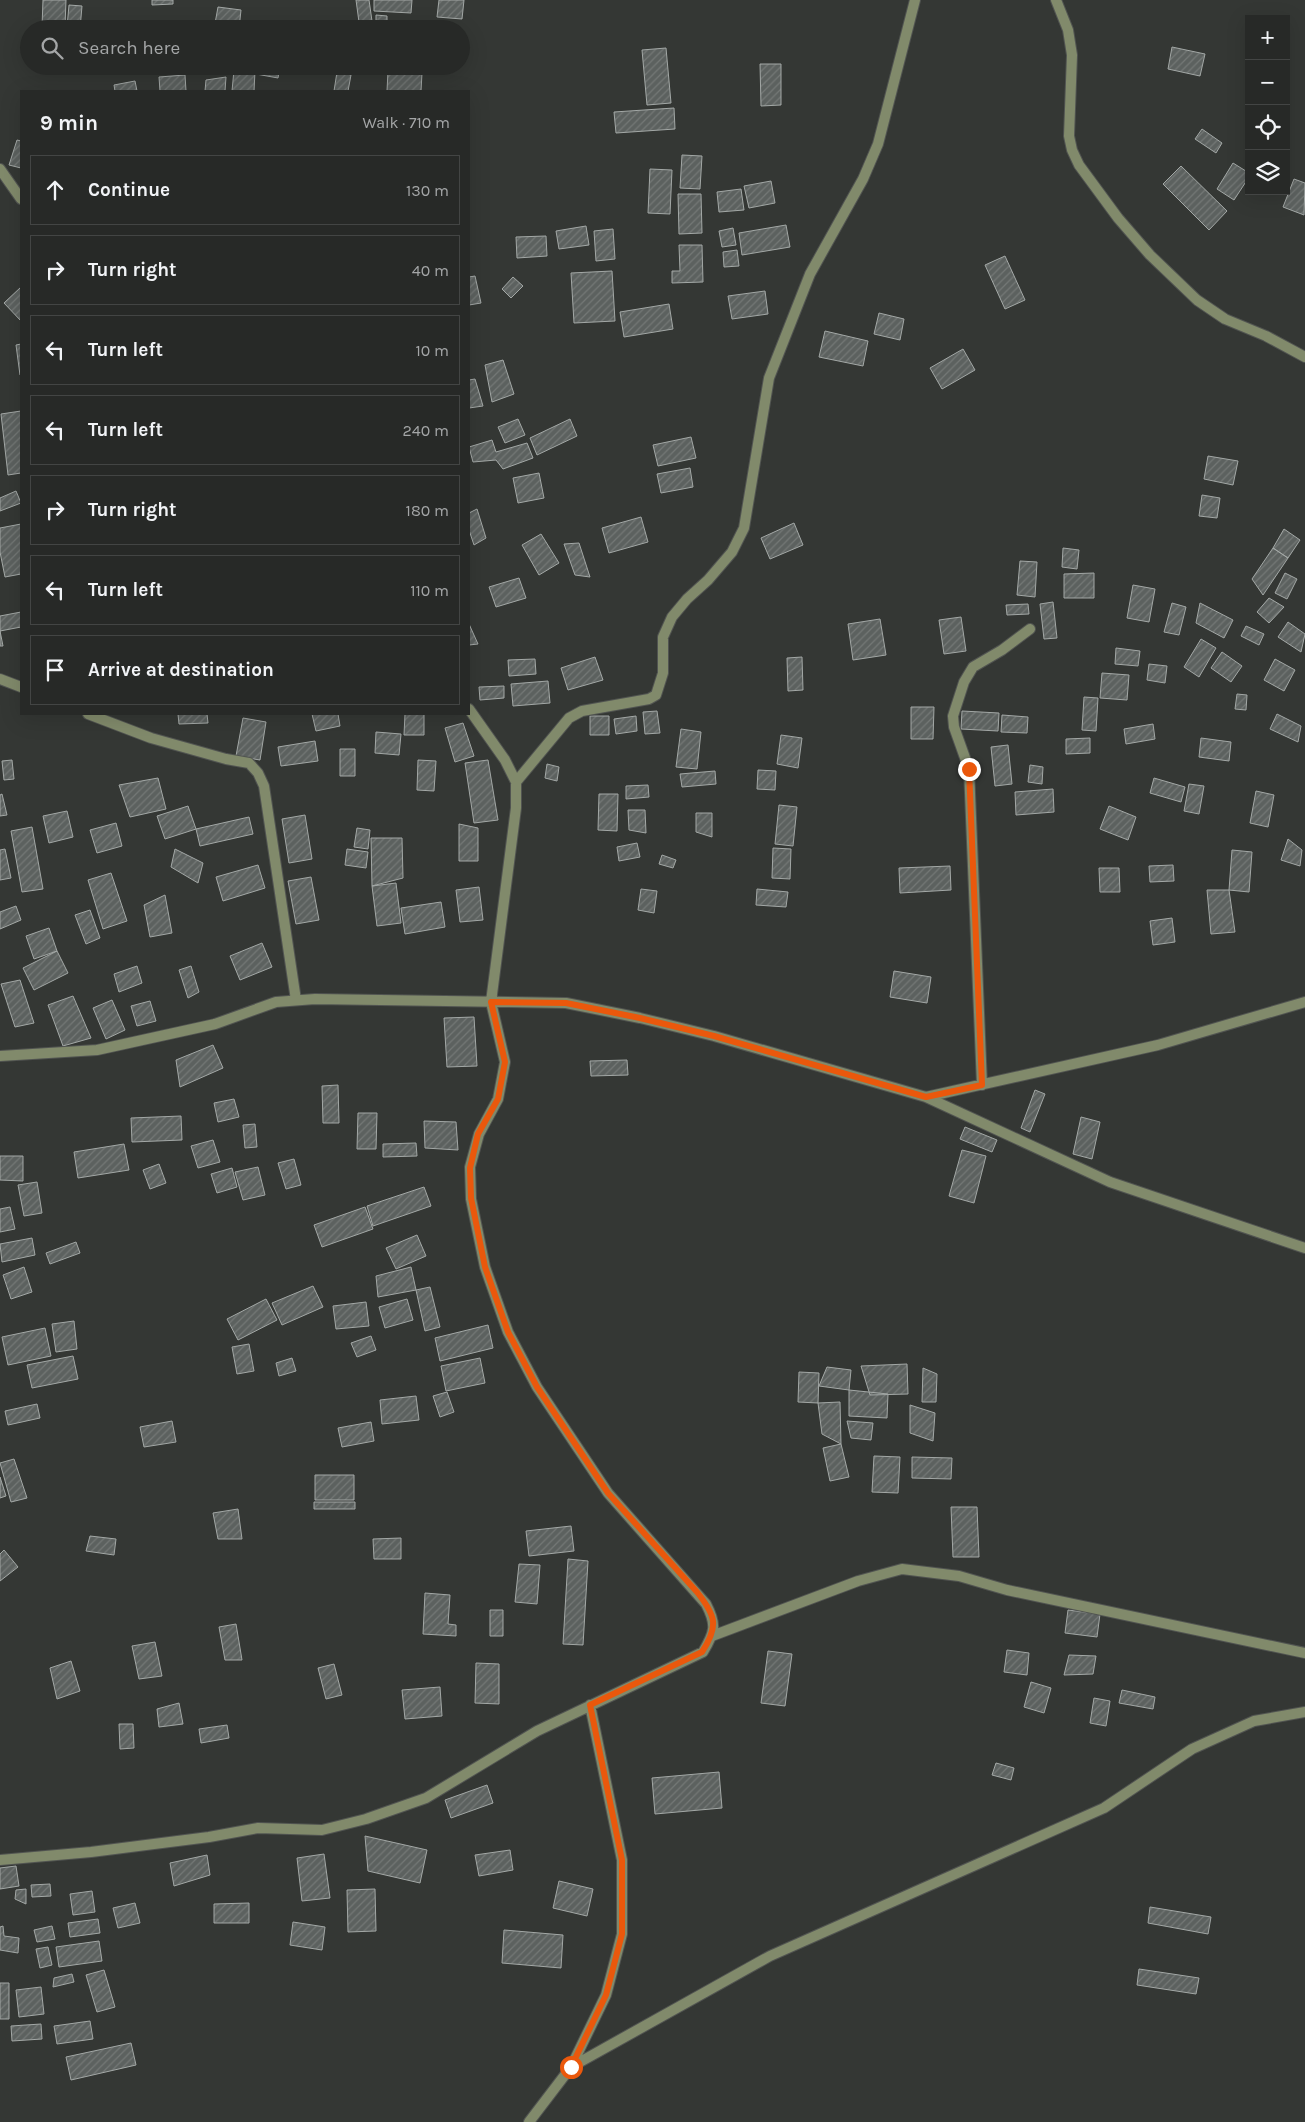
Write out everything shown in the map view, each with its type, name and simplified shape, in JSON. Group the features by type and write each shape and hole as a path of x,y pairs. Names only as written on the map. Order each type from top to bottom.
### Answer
{"street":[{"path":"516,782 569,718 582,711 649,699 656,695 663,673 663,637 672,617 732,552 744,528 769,378 810,274 863,179 878,144 915,0"},
{"path":"1056,0 1068,30 1072,55 1069,136 1072,150 1079,165 1118,218 1150,255 1197,300 1224,319 1266,336 1305,357"},
{"path":"0,168 20,198"},
{"path":"982,1085 969,769 954,727 954,716 958,697 974,667 1002,650 1030,629"},
{"path":"0,678 20,687"},
{"path":"0,1860 91,1852 209,1837 258,1828 322,1830 366,1819 426,1798 537,1730 702,1652 712,1636 714,1619 706,1604 608,1493 537,1387 508,1332 485,1267 471,1198 470,1168 478,1134 498,1099 505,1062 491,1002 516,808 516,782 505,760 470,710"},
{"path":"91,715 151,738 226,760 249,763 258,773 264,786 296,1000"},
{"path":"0,1056 97,1050 215,1024 276,1002 296,1000 566,1003 714,1036 926,1097 1110,1182 1305,1248"},
{"path":"926,1097 1158,1044 1305,1002"},
{"path":"712,1636 858,1581 902,1569 959,1576 1007,1590 1305,1653"},
{"path":"529,2122 571,2067 606,1995 622,1934 622,1860 590,1705"},
{"path":"571,2067 770,1956 1104,1808 1192,1749 1254,1721 1305,1712"}],"building":[{"path":"43,0 66,0 65,20 42,20"},
{"path":"152,0 173,0 173,4 152,5"},
{"path":"356,0 369,0 372,20 359,20"},
{"path":"374,0 412,0 411,13 374,11"},
{"path":"439,0 464,0 462,19 437,17"},
{"path":"69,5 82,6 81,20 68,20"},
{"path":"218,7 241,10 240,20 216,20"},
{"path":"376,15 387,16 387,20 376,20"},
{"path":"1172,47 1205,54 1200,76 1168,69"},
{"path":"666,48 671,103 647,105 642,50"},
{"path":"760,64 781,64 781,105 761,106"},
{"path":"185,75 186,90 160,90 159,77"},
{"path":"234,75 255,75 254,90 232,90"},
{"path":"262,75 278,75 278,78"},
{"path":"337,75 351,75 348,90 334,90"},
{"path":"388,75 422,75 421,90 387,90"},
{"path":"226,77 225,90 205,90 206,80"},
{"path":"135,81 137,90 115,90 114,85"},
{"path":"674,108 675,129 616,133 614,112"},
{"path":"1202,129 1222,143 1216,153 1195,139"},
{"path":"17,140 20,141 20,168 9,165"},
{"path":"682,155 702,156 700,189 680,188"},
{"path":"1233,163 1245,170 1245,183 1234,200 1217,189"},
{"path":"1181,166 1227,211 1209,230 1163,184"},
{"path":"650,169 672,170 670,214 648,213"},
{"path":"1294,179 1305,183 1304,215 1283,207 1288,195 1290,195"},
{"path":"771,181 775,203 749,208 744,186"},
{"path":"741,189 744,210 719,212 717,192"},
{"path":"678,194 701,194 702,233 679,234"},
{"path":"786,225 790,247 742,255 739,233"},
{"path":"586,226 589,245 559,249 556,231"},
{"path":"733,228 736,245 722,247 719,231"},
{"path":"613,229 615,259 596,261 594,231"},
{"path":"546,236 547,256 517,258 516,237"},
{"path":"679,245 702,245 703,282 672,283 672,271 680,271"},
{"path":"737,250 739,266 724,267 723,252"},
{"path":"1005,256 1025,300 1005,309 985,265"},
{"path":"612,271 615,321 574,323 571,273"},
{"path":"475,276 481,303 470,305 470,277"},
{"path":"513,277 523,286 511,298 502,289"},
{"path":"20,288 20,320 4,303"},
{"path":"765,291 768,314 732,319 728,296"},
{"path":"669,304 673,329 624,337 620,312"},
{"path":"879,313 904,319 900,340 874,334"},
{"path":"825,331 868,341 863,366 819,357"},
{"path":"20,344 20,375 16,345"},
{"path":"963,349 975,370 942,389 930,368"},
{"path":"503,360 514,394 492,402 485,365"},
{"path":"475,379 483,406 470,408 470,380"},
{"path":"20,411 20,473 8,475 1,414"},
{"path":"518,419 525,435 505,443 498,427"},
{"path":"570,419 577,436 537,455 530,438"},
{"path":"691,437 696,458 658,466 653,445"},
{"path":"492,440 496,452 527,443 533,458 503,469 496,460 473,462 470,447"},
{"path":"1208,456 1238,461 1233,485 1204,479"},
{"path":"690,468 693,487 661,493 657,474"},
{"path":"539,473 544,498 518,503 513,478"},
{"path":"16,491 20,503 0,511 0,498"},
{"path":"1202,495 1220,498 1217,518 1199,516"},
{"path":"477,509 486,538 474,545 470,533 470,512"},
{"path":"641,517 648,542 609,553 602,528"},
{"path":"794,523 803,545 770,559 761,538"},
{"path":"20,524 20,574 5,577 0,552 0,528"},
{"path":"1284,529 1300,540 1288,558 1273,548"},
{"path":"541,534 559,563 539,575 522,545"},
{"path":"579,543 590,577 575,575 564,544"},
{"path":"1063,548 1079,550 1077,569 1062,567"},
{"path":"1273,548 1288,558 1263,595 1252,579"},
{"path":"1020,561 1037,562 1035,597 1017,595"},
{"path":"1094,573 1094,598 1064,598 1064,574"},
{"path":"1285,573 1297,579 1287,599 1275,593"},
{"path":"519,578 526,598 496,607 489,587"},
{"path":"1133,585 1155,589 1149,622 1127,618"},
{"path":"1269,598 1284,607 1269,623 1257,612"},
{"path":"1053,602 1057,638 1044,639 1040,604"},
{"path":"1172,603 1186,607 1179,635 1164,632"},
{"path":"1200,603 1233,620 1224,638 1196,623"},
{"path":"1028,604 1029,614 1007,615 1006,605"},
{"path":"20,612 20,627 0,631 0,616"},
{"path":"961,617 966,651 944,654 939,620"},
{"path":"880,619 886,655 853,660 848,624"},
{"path":"1288,622 1305,634 1301,652 1278,637"},
{"path":"470,626 478,644 470,645"},
{"path":"1246,626 1264,634 1259,645 1241,636"},
{"path":"0,631 3,646 0,646"},
{"path":"1201,639 1216,648 1199,677 1184,667"},
{"path":"1116,648 1140,651 1138,666 1115,664"},
{"path":"1222,652 1242,666 1231,682 1211,668"},
{"path":"595,657 603,680 568,690 561,668"},
{"path":"802,657 803,690 788,691 787,658"},
{"path":"535,659 536,674 509,676 508,660"},
{"path":"1275,659 1295,670 1284,691 1264,680"},
{"path":"1149,664 1167,666 1165,683 1147,680"},
{"path":"1102,673 1129,675 1127,700 1100,698"},
{"path":"548,681 550,703 513,706 511,684"},
{"path":"504,686 504,698 480,700 479,687"},
{"path":"1237,694 1247,695 1246,710 1235,709"},
{"path":"1084,697 1098,698 1096,731 1082,730"},
{"path":"911,707 934,707 933,739 911,739"},
{"path":"657,711 660,733 645,734 643,712"},
{"path":"962,711 999,713 998,731 961,729"},
{"path":"1277,714 1301,726 1298,742 1270,729"},
{"path":"178,715 207,715 208,723 179,724"},
{"path":"312,715 338,715 340,726 316,731"},
{"path":"405,715 424,715 424,735 404,735"},
{"path":"1002,715 1028,717 1027,733 1001,732"},
{"path":"590,716 609,716 609,735 590,735"},
{"path":"636,716 637,731 616,734 614,719"},
{"path":"243,718 266,722 260,760 236,756"},
{"path":"463,723 474,756 455,762 445,728"},
{"path":"1153,724 1155,739 1126,744 1124,729"},
{"path":"681,729 701,732 697,769 676,767"},
{"path":"376,732 401,734 399,755 375,753"},
{"path":"781,735 802,738 798,768 777,764"},
{"path":"1090,738 1090,753 1066,754 1066,739"},
{"path":"1201,738 1231,742 1229,761 1199,757"},
{"path":"315,741 318,761 281,766 278,747"},
{"path":"1008,745 1012,784 995,786 991,747"},
{"path":"340,749 355,749 355,776 340,776"},
{"path":"12,760 14,779 4,780 2,761"},
{"path":"418,760 436,761 434,791 417,790"},
{"path":"488,760 498,820 474,823 465,763"},
{"path":"547,764 559,767 557,781 545,778"},
{"path":"1030,765 1043,767 1042,784 1028,782"},
{"path":"758,770 776,771 775,790 757,789"},
{"path":"715,771 716,784 682,787 680,774"},
{"path":"158,778 166,809 130,817 119,785"},
{"path":"1154,778 1185,787 1181,802 1150,793"},
{"path":"1189,784 1204,786 1199,814 1184,811"},
{"path":"648,785 649,797 626,799 626,786"},
{"path":"1053,789 1054,812 1016,815 1015,792"},
{"path":"1256,791 1274,795 1268,827 1250,823"},
{"path":"2,794 7,815 0,816 0,795"},
{"path":"599,794 618,794 617,831 598,830"},
{"path":"779,805 797,807 793,846 775,844"},
{"path":"188,806 196,829 165,839 157,816"},
{"path":"1109,806 1136,817 1128,840 1100,829"},
{"path":"628,810 645,810 646,833 629,830"},
{"path":"67,811 73,837 49,843 43,816"},
{"path":"696,813 712,813 712,837 696,832"},
{"path":"305,815 312,859 289,863 282,819"},
{"path":"249,817 253,834 200,846 196,829"},
{"path":"116,823 122,846 97,853 90,830"},
{"path":"459,824 478,828 478,861 459,861"},
{"path":"32,827 43,889 22,892 11,831"},
{"path":"357,828 370,830 368,849 354,847"},
{"path":"371,838 402,838 403,878 372,886"},
{"path":"1288,839 1302,850 1300,866 1281,860"},
{"path":"637,843 640,857 619,861 617,847"},
{"path":"773,848 791,849 790,879 772,878"},
{"path":"5,849 11,878 0,880 0,850"},
{"path":"175,849 203,863 198,883 171,867"},
{"path":"347,849 368,852 366,868 345,865"},
{"path":"1232,850 1252,852 1249,892 1229,890"},
{"path":"662,855 676,860 673,868 659,864"},
{"path":"258,865 265,888 223,901 216,877"},
{"path":"1173,865 1174,881 1150,882 1149,866"},
{"path":"950,866 951,890 900,893 899,868"},
{"path":"1099,868 1119,868 1120,892 1100,892"},
{"path":"111,873 127,921 103,929 88,880"},
{"path":"311,877 319,920 296,924 288,881"},
{"path":"396,883 401,923 377,926 372,886"},
{"path":"479,887 483,920 460,922 456,890"},
{"path":"641,889 657,891 654,913 638,910"},
{"path":"757,889 788,892 786,907 756,905"},
{"path":"1207,890 1229,890 1235,932 1211,934"},
{"path":"165,895 172,933 150,937 144,905"},
{"path":"441,902 445,927 405,934 401,908"},
{"path":"16,906 21,920 0,929 0,912"},
{"path":"90,910 100,938 86,944 75,915"},
{"path":"1172,918 1175,942 1153,945 1150,921"},
{"path":"49,928 57,951 34,959 26,936"},
{"path":"262,943 272,967 240,980 230,956"},
{"path":"57,951 68,973 34,990 23,968"},
{"path":"137,966 142,983 119,992 114,974"},
{"path":"191,966 199,992 188,998 179,970"},
{"path":"894,971 931,977 927,1003 890,997"},
{"path":"20,980 34,1023 15,1027 1,984"},
{"path":"73,996 91,1038 63,1046 48,1005"},
{"path":"112,1000 125,1030 106,1039 93,1008"},
{"path":"150,1001 156,1021 137,1026 131,1006"},
{"path":"474,1017 477,1066 447,1067 444,1018"},
{"path":"213,1045 223,1068 180,1087 176,1060"},
{"path":"627,1060 628,1075 591,1076 590,1061"},
{"path":"338,1085 339,1123 323,1123 322,1086"},
{"path":"1035,1090 1045,1094 1030,1132 1021,1128"},
{"path":"234,1099 239,1117 218,1122 214,1103"},
{"path":"358,1113 377,1113 376,1149 357,1149"},
{"path":"181,1116 182,1140 132,1142 131,1118"},
{"path":"1081,1117 1100,1122 1092,1159 1073,1154"},
{"path":"424,1121 456,1122 458,1150 425,1148"},
{"path":"255,1124 257,1147 245,1148 243,1125"},
{"path":"965,1127 997,1140 992,1152 960,1139"},
{"path":"213,1140 220,1162 198,1168 191,1146"},
{"path":"416,1143 417,1156 383,1157 383,1144"},
{"path":"124,1144 129,1170 78,1178 74,1152"},
{"path":"962,1150 986,1156 974,1203 949,1196"},
{"path":"0,1156 23,1156 23,1181 0,1180"},
{"path":"294,1159 301,1185 286,1189 278,1163"},
{"path":"159,1164 166,1183 150,1189 143,1170"},
{"path":"258,1167 265,1195 243,1200 235,1172"},
{"path":"232,1168 237,1187 217,1193 211,1174"},
{"path":"37,1182 42,1213 24,1216 18,1185"},
{"path":"424,1187 431,1206 373,1226 367,1206"},
{"path":"10,1207 15,1229 0,1232 0,1209"},
{"path":"365,1207 373,1229 322,1247 314,1225"},
{"path":"417,1235 426,1256 396,1269 386,1248"},
{"path":"32,1238 35,1255 2,1262 0,1244"},
{"path":"76,1242 80,1253 50,1264 46,1253"},
{"path":"24,1267 32,1292 11,1299 3,1275"},
{"path":"411,1267 416,1290 378,1297 376,1276"},
{"path":"313,1286 323,1307 282,1325 272,1303"},
{"path":"430,1287 440,1327 425,1331 416,1290"},
{"path":"266,1299 277,1320 238,1340 227,1319"},
{"path":"407,1299 413,1320 385,1328 379,1307"},
{"path":"366,1302 369,1326 336,1329 333,1306"},
{"path":"74,1321 77,1349 56,1352 52,1324"},
{"path":"488,1325 493,1348 440,1361 435,1338"},
{"path":"45,1328 51,1356 8,1365 2,1337"},
{"path":"371,1336 376,1350 357,1357 351,1343"},
{"path":"249,1344 254,1371 237,1374 232,1347"},
{"path":"73,1356 78,1379 32,1388 27,1365"},
{"path":"292,1358 296,1371 279,1376 276,1363"},
{"path":"480,1358 485,1383 446,1391 441,1366"},
{"path":"907,1364 908,1394 870,1395 861,1366"},
{"path":"827,1367 851,1370 849,1390 819,1386"},
{"path":"923,1368 937,1374 936,1402 922,1402"},
{"path":"799,1372 819,1373 818,1403 798,1402"},
{"path":"849,1390 888,1394 887,1418 849,1416"},
{"path":"447,1392 454,1412 440,1417 433,1396"},
{"path":"416,1396 419,1420 382,1424 380,1400"},
{"path":"840,1402 841,1444 822,1434 818,1403"},
{"path":"37,1404 40,1418 8,1425 5,1411"},
{"path":"910,1405 935,1413 933,1441 910,1433"},
{"path":"172,1421 176,1442 144,1447 140,1427"},
{"path":"847,1421 873,1423 871,1440 851,1438"},
{"path":"371,1422 374,1441 342,1447 338,1428"},
{"path":"841,1444 849,1477 830,1481 823,1448"},
{"path":"874,1456 900,1457 898,1493 872,1492"},
{"path":"912,1457 952,1458 951,1479 912,1478"},
{"path":"14,1459 27,1498 11,1502 0,1463"},
{"path":"315,1475 354,1475 354,1500 315,1500"},
{"path":"0,1477 6,1496 0,1498"},
{"path":"314,1502 355,1502 355,1509 314,1509"},
{"path":"951,1507 977,1507 979,1557 953,1557"},
{"path":"238,1509 242,1539 218,1539 213,1513"},
{"path":"571,1526 574,1551 529,1556 526,1531"},
{"path":"90,1536 116,1539 114,1555 86,1551"},
{"path":"401,1538 401,1559 374,1559 373,1539"},
{"path":"4,1550 18,1567 0,1581 0,1554"},
{"path":"568,1559 588,1561 583,1645 563,1644"},
{"path":"519,1564 540,1565 537,1604 515,1602"},
{"path":"425,1593 450,1595 448,1624 456,1625 456,1636 423,1634"},
{"path":"490,1610 503,1610 503,1636 490,1636"},
{"path":"1068,1610 1100,1614 1097,1637 1065,1633"},
{"path":"236,1624 242,1660 225,1660 219,1627"},
{"path":"155,1642 162,1676 139,1679 132,1646"},
{"path":"1007,1650 1029,1653 1027,1675 1004,1672"},
{"path":"768,1651 792,1654 785,1706 761,1703"},
{"path":"1069,1655 1096,1656 1093,1674 1064,1675"},
{"path":"71,1661 80,1691 57,1699 50,1668"},
{"path":"476,1663 499,1664 499,1704 475,1703"},
{"path":"334,1664 342,1695 326,1699 318,1668"},
{"path":"1031,1682 1051,1688 1044,1713 1024,1707"},
{"path":"440,1687 442,1716 405,1719 402,1690"},
{"path":"1122,1690 1155,1697 1153,1709 1119,1703"},
{"path":"1094,1698 1110,1701 1106,1726 1090,1723"},
{"path":"179,1703 183,1724 159,1727 157,1709"},
{"path":"119,1724 133,1724 134,1748 120,1749"},
{"path":"227,1725 229,1738 201,1743 199,1729"},
{"path":"996,1763 1014,1768 1011,1780 992,1775"},
{"path":"719,1772 722,1808 655,1814 652,1778"},
{"path":"487,1785 493,1803 451,1818 445,1800"},
{"path":"365,1836 427,1850 420,1883 368,1871"},
{"path":"510,1850 513,1870 479,1876 475,1855"},
{"path":"324,1854 330,1898 302,1901 297,1858"},
{"path":"207,1855 210,1875 174,1886 170,1863"},
{"path":"16,1866 19,1886 0,1889 0,1868"},
{"path":"559,1881 593,1889 587,1916 553,1908"},
{"path":"50,1884 51,1896 32,1897 31,1885"},
{"path":"26,1889 26,1904 15,1899 16,1890"},
{"path":"375,1889 376,1931 348,1932 347,1890"},
{"path":"92,1891 95,1912 73,1915 70,1894"},
{"path":"135,1903 140,1923 118,1928 113,1908"},
{"path":"249,1903 249,1923 214,1923 214,1904"},
{"path":"1150,1907 1211,1917 1208,1934 1148,1923"},
{"path":"98,1919 100,1933 70,1937 68,1923"},
{"path":"293,1922 325,1927 322,1950 290,1945"},
{"path":"3,1926 4,1936 19,1938 18,1953 0,1950 0,1927"},
{"path":"52,1926 55,1939 37,1942 34,1930"},
{"path":"504,1930 563,1935 561,1968 502,1963"},
{"path":"99,1941 102,1961 59,1967 56,1947"},
{"path":"48,1947 52,1965 40,1968 36,1949"},
{"path":"1139,1969 1199,1978 1196,1994 1137,1985"},
{"path":"104,1970 115,2007 97,2012 86,1975"},
{"path":"72,1974 74,1982 53,1987 54,1978"},
{"path":"0,1983 9,1983 9,2019 0,2019"},
{"path":"41,1987 44,2014 19,2017 16,1990"},
{"path":"90,2021 93,2039 57,2044 54,2026"},
{"path":"41,2024 42,2039 12,2041 11,2026"},
{"path":"131,2043 136,2065 71,2080 66,2057"}],"route":[{"path":"571,2067 606,1995 622,1934 622,1860 590,1705 702,1652 712,1636 714,1619 697,1592 608,1493 537,1387 508,1332 485,1267 471,1198 470,1168 478,1134 498,1099 505,1062 491,1002 566,1003 640,1018 714,1036 926,1097 982,1085 969,769"}]}
